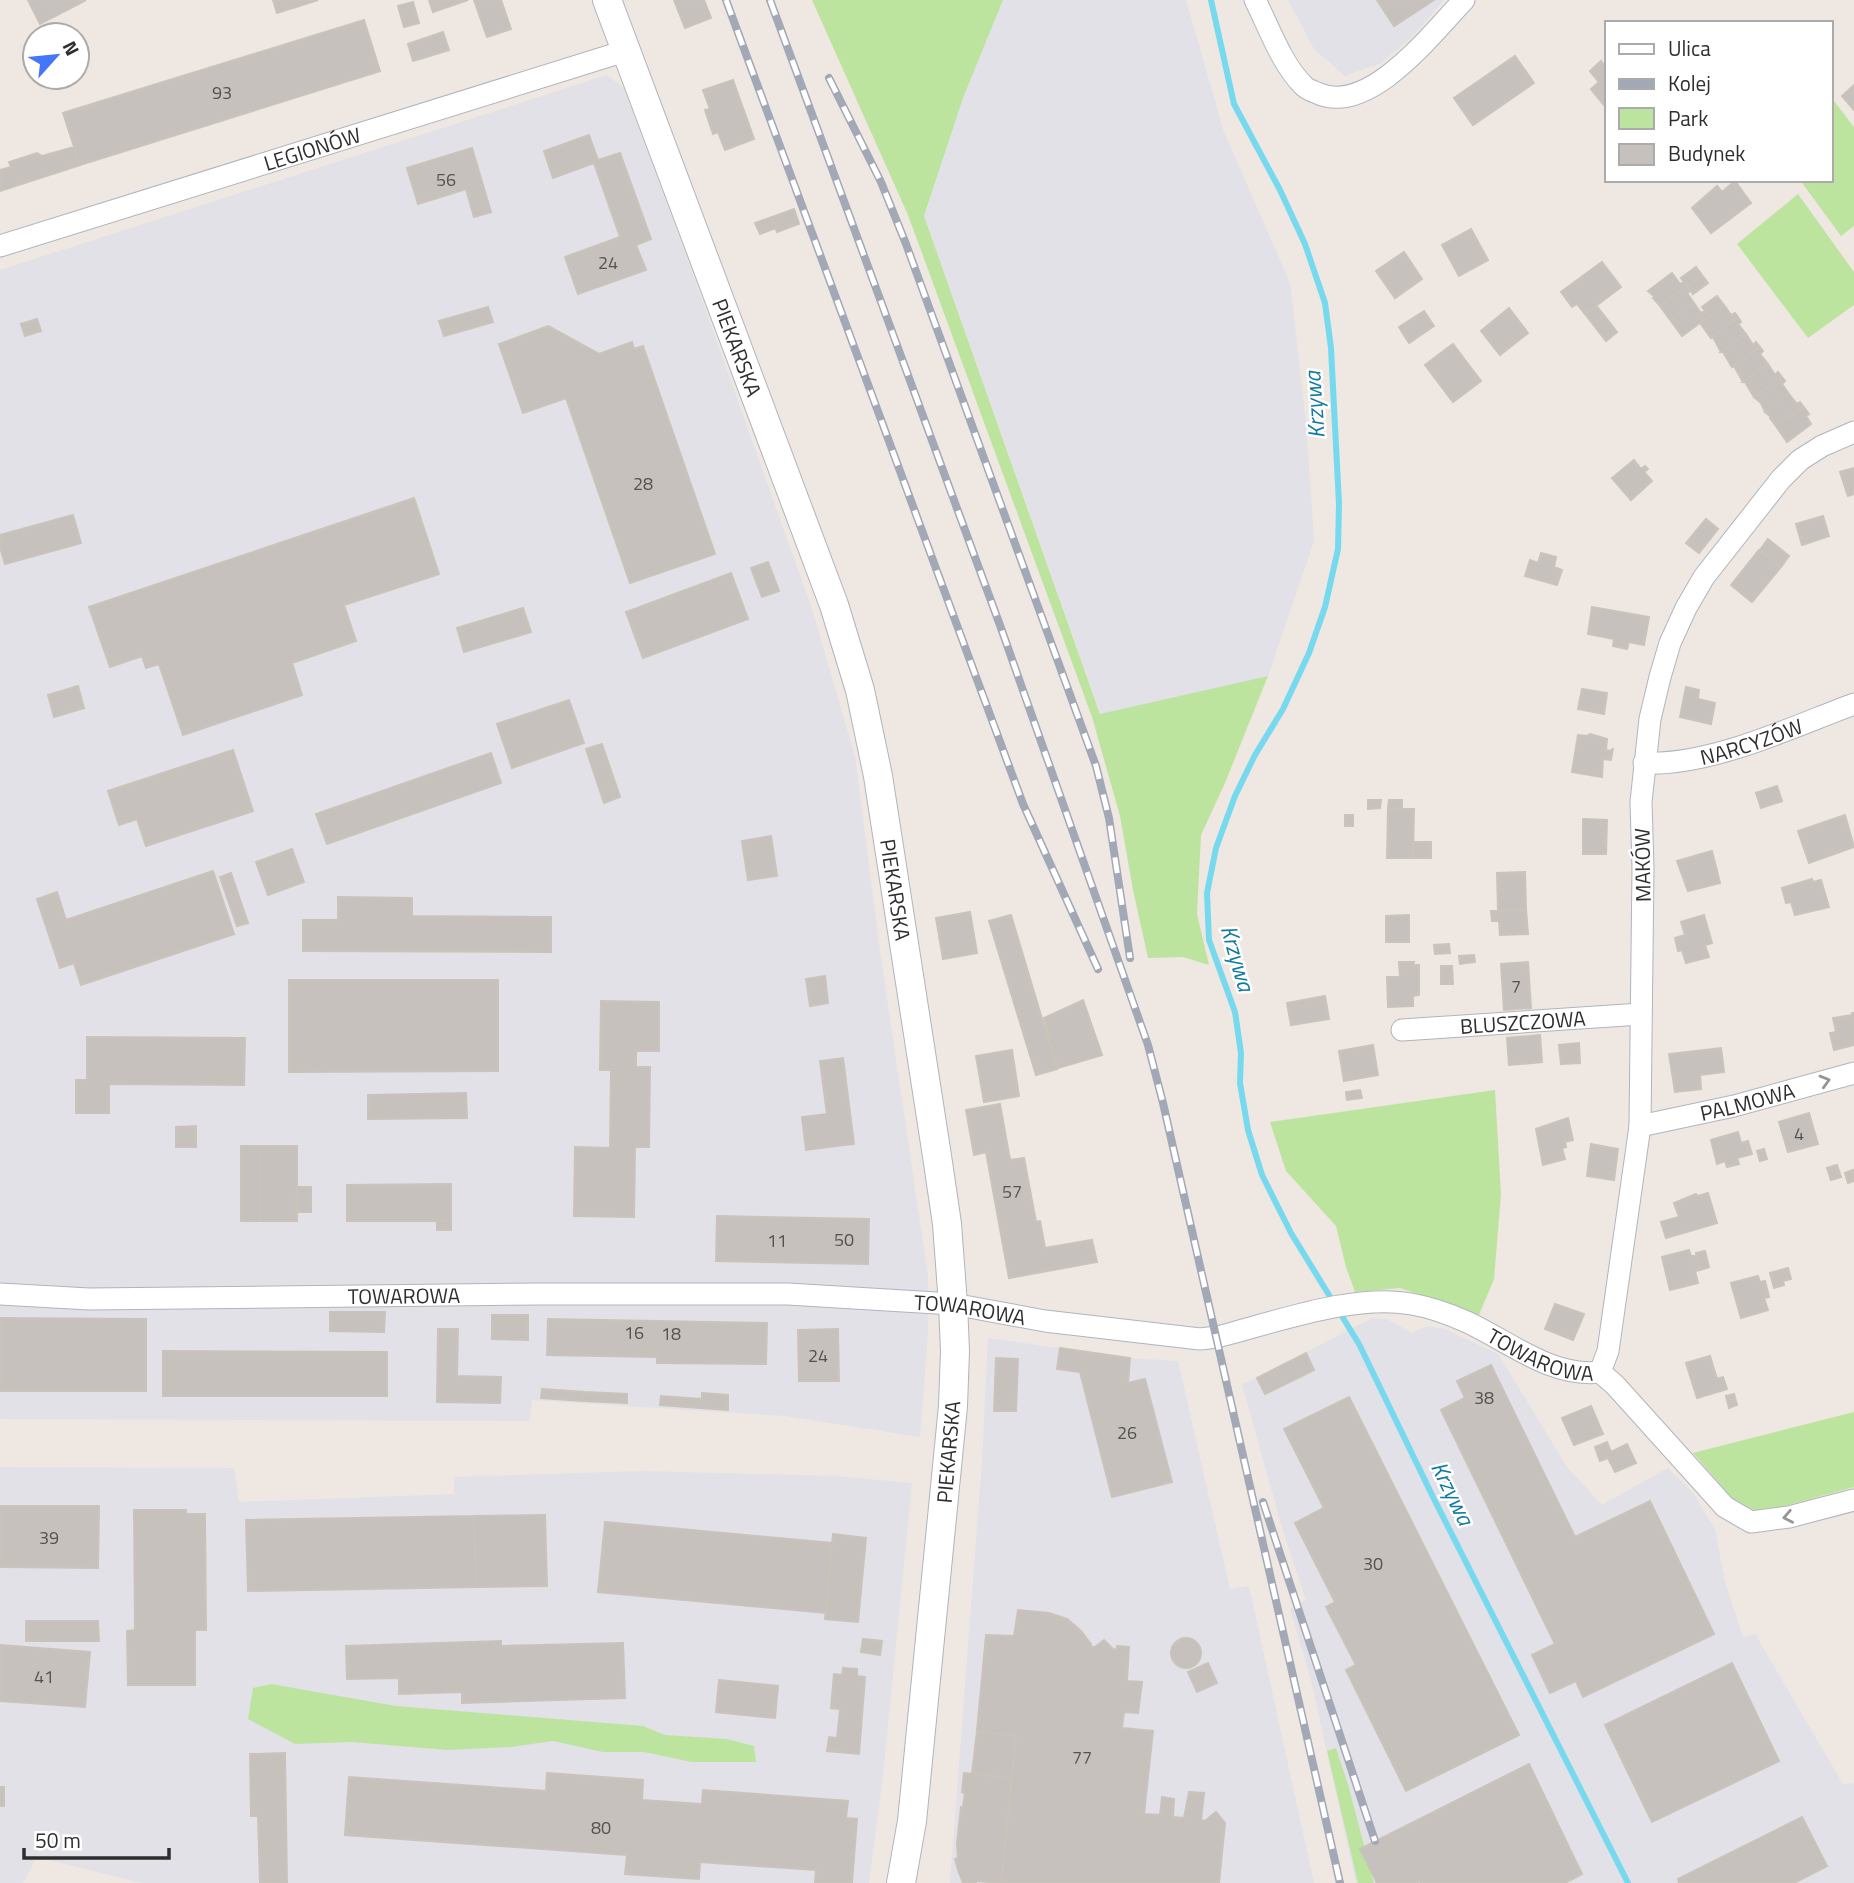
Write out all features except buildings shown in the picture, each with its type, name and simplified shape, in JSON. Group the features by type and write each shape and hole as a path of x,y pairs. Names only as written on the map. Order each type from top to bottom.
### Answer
{"street":[{"name":"PIEKARSKA","path":"607,0 834,605 860,690 878,776 947,1224 955,1351 953,1406 912,1821 901,1883"},
{"path":"1255,0 1288,64 1304,87 1324,96 1344,98 1365,91 1394,71 1464,0"},
{"name":"LEGIONÓW","path":"0,246 625,51"},
{"name":"MAKÓW","path":"1600,1372 1608,1351 1640,1126 1643,868 1641,802 1650,719 1660,677 1670,643 1704,577 1781,479 1800,460 1822,446 1854,432"},
{"name":"NARCYZÓW","path":"1644,763 1683,761 1723,752 1854,704"},
{"name":"BLUSZCZOWA","path":"1402,1030 1641,1013"},
{"name":"PALMOWA","path":"1640,1126 1734,1106 1854,1073"},
{"name":"TOWAROWA","path":"0,1294 89,1299 788,1294 953,1304 1045,1321 1200,1339 1217,1338 1350,1304 1377,1301 1409,1303 1466,1322 1554,1366 1581,1375 1600,1372 1615,1385 1725,1507 1751,1522 1789,1517 1854,1500"},
{"name":"PIEKARSKA","path":"912,1821 915,1883"}],"shaded area":[{"path":"1003,0 1186,0 1224,132 1290,283 1306,422 1314,541 1268,676 1101,715 924,216 963,98"},
{"path":"1288,0 1444,0 1413,36 1381,63 1345,76 1314,49"},
{"path":"607,75 624,88 686,255 812,609 855,756 880,951 928,1276 928,1333 920,1437 785,1416 532,1400 529,1421 0,1419 0,270"},
{"path":"1372,1318 1387,1319 1412,1333 1428,1326 1445,1329 1498,1354 1567,1467 1602,1505 1668,1468 1693,1493 1715,1529 1725,1582 1743,1637 1755,1634 1843,1784 1854,1783 1854,1883 1356,1883 1311,1680 1290,1609 1306,1600 1283,1531 1242,1385"},
{"path":"988,1338 1130,1358 1178,1361 1230,1589 1249,1586 1314,1883 950,1883 982,1462"},
{"path":"0,1467 234,1468 239,1502 454,1494 454,1477 642,1471 835,1476 912,1483 883,1775 869,1883 142,1883 37,1857 23,1883 0,1883"}],"green space":[{"path":"812,0 1003,0 963,98 924,216 1100,714 1268,676 1201,835 1197,914 1209,965 1183,957 1148,958 1120,816 1092,717 908,215"},
{"path":"1833,100 1854,127 1854,226 1841,236 1801,182 1833,182"},
{"path":"1798,194 1854,272 1854,305 1808,338 1737,244"},
{"path":"1495,1090 1501,1195 1494,1279 1479,1315 1400,1288 1355,1292 1336,1226 1286,1171 1270,1122"},
{"path":"1854,1412 1854,1487 1785,1506 1754,1510 1732,1498 1693,1453"},
{"path":"271,1684 396,1706 643,1726 665,1735 727,1739 754,1746 756,1762 692,1762 644,1752 603,1752 553,1741 511,1747 447,1750 352,1742 295,1744 248,1719 253,1688"},
{"path":"1336,1748 1374,1883 1358,1883 1327,1751"}],"waterway":[{"name":"Krzywa","path":"1211,0 1234,104 1280,190 1305,244 1325,303 1331,348 1339,504 1338,549 1325,607 1309,653 1283,709 1255,755 1235,796 1216,848 1207,893 1209,940 1235,1012 1241,1053 1240,1083 1248,1130 1262,1175 1291,1233 1359,1344 1433,1497 1628,1883"}],"railway":[{"path":"726,0 1023,804 1098,969"},
{"path":"770,0 1001,628 1148,1045 1340,1883"},
{"path":"829,78 881,182 906,244 1096,766 1109,818 1130,958"},
{"path":"1263,1502 1375,1841"}]}
